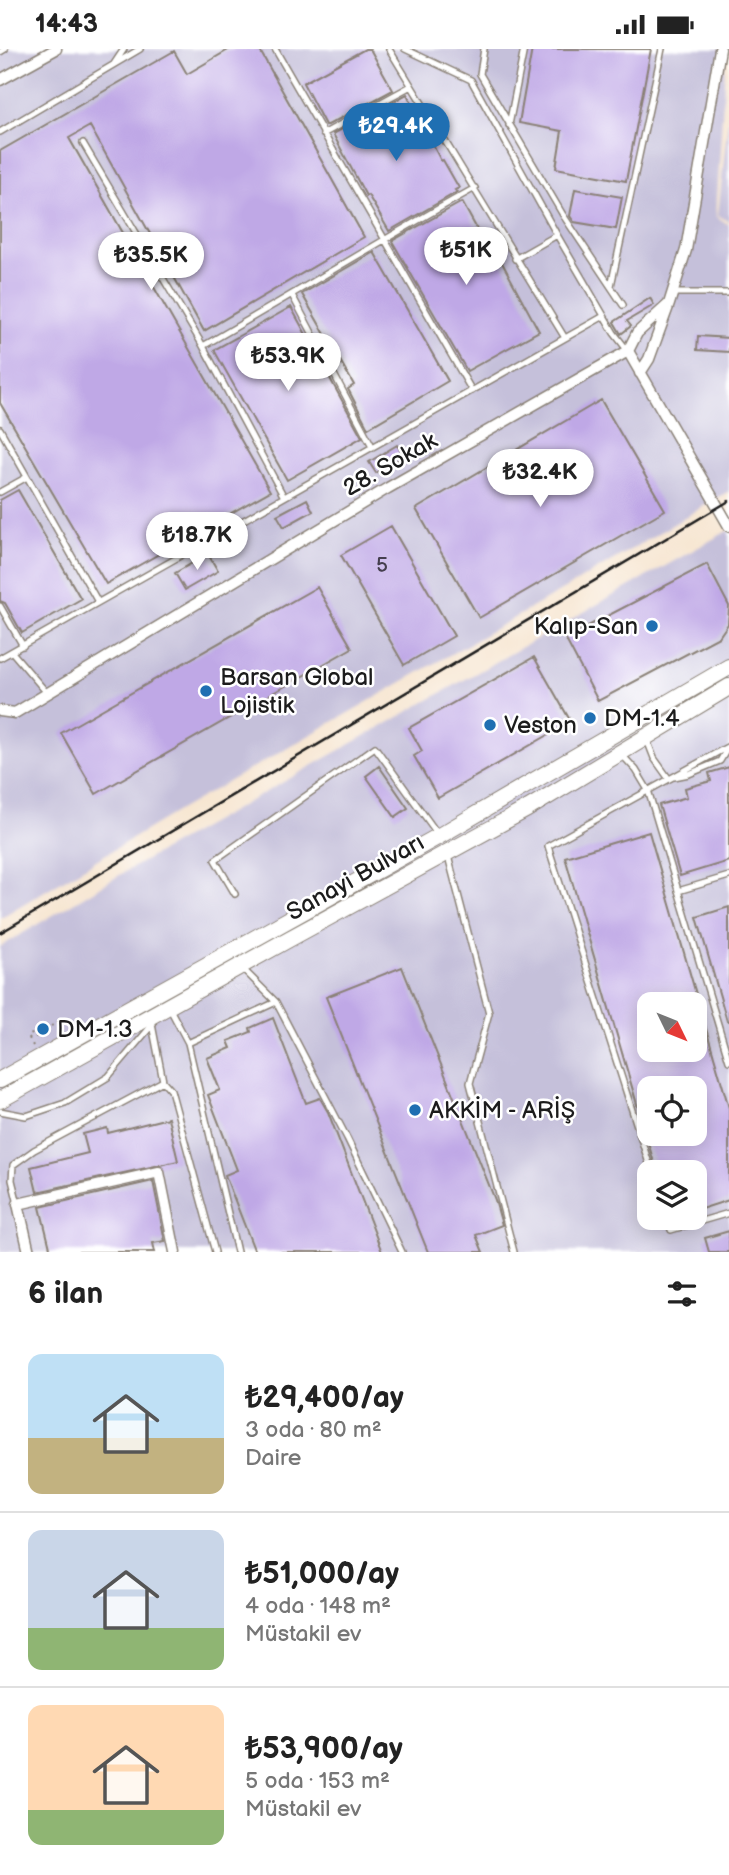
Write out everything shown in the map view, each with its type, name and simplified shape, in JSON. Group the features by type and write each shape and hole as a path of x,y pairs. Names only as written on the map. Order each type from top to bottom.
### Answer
{"main road":[{"name":"Sanayi Bulvarı","path":"0,1080 439,836 729,667"},
{"name":"Sanayi Bulvarı","path":"0,1100 151,1020 168,1006 527,809 729,687"}],"street":[{"path":"0,81 55,49"},
{"path":"640,373 649,359 686,250 720,49"},
{"path":"670,298 637,333 628,351 729,526"},
{"name":"28. Sokak","path":"0,711 15,713 388,488 628,351"},
{"path":"29,1252 18,1205 159,1172 175,1252"}],"lane":[{"path":"0,52 5,49"},
{"path":"113,65 124,49"},
{"path":"0,132 140,49"},
{"path":"275,49 472,391"},
{"path":"389,49 565,338"},
{"path":"405,49 471,80 604,316 628,351"},
{"path":"484,49 480,74 562,215 623,305"},
{"path":"509,125 524,49"},
{"path":"611,286 662,49"},
{"path":"323,134 411,86"},
{"path":"83,143 203,346 284,497"},
{"path":"203,346 383,239 475,188"},
{"path":"515,259 558,235"},
{"path":"670,298 729,293"},
{"path":"292,295 372,446"},
{"path":"0,658 604,316"},
{"path":"0,429 98,602"},
{"path":"0,492 27,477"},
{"path":"0,606 23,646"},
{"path":"12,652 47,694"},
{"path":"646,737 654,758 671,778"},
{"path":"648,1160 548,846 671,778 689,774 720,761 729,746"},
{"path":"235,894 215,860 375,747 439,836"},
{"path":"619,754 636,770 648,790 729,1061"},
{"path":"447,853 489,1013 470,1083 513,1252"},
{"path":"678,891 729,876"},
{"path":"240,966 276,1002 402,1252"},
{"path":"188,1042 276,1002"},
{"path":"168,1006 188,1042 237,1252"},
{"path":"151,1020 163,1081 171,1090 215,1252"},
{"path":"0,1111 26,1116 65,1103 108,1077 151,1020"},
{"path":"18,1205 12,1180 13,1165 34,1150 163,1081"},
{"path":"707,1219 729,1213"}],"path":[{"path":"51,1026 58,1022 64,1034"},
{"path":"35,1050 28,1037 34,1033 37,1038"}],"shaded area":[{"path":"0,49 726,49 716,216 729,225 729,491 568,587 181,809 0,918"},
{"path":"729,112 729,222 718,215"},
{"path":"729,530 729,1252 0,1252 0,947 128,870"}],"building":[{"path":"230,49 259,49 364,237 204,331 90,126 69,138 270,491 106,584 0,403 0,151 174,51 187,74"},
{"path":"365,49 370,49 393,90 325,125 303,83"},
{"path":"532,49 651,49 626,181 556,168 562,131 519,123"},
{"path":"407,94 441,161 443,160 459,188 455,190 457,192 389,231 368,195 366,196 333,134"},
{"path":"575,189 622,197 616,229 574,222 570,216"},
{"path":"462,202 488,249 493,246 539,331 467,371 392,241"},
{"path":"374,252 448,381 368,428 348,389 354,385 302,294"},
{"path":"650,298 654,305 627,321 631,326 621,334 614,322"},
{"path":"291,307 362,437 287,480 214,350"},
{"path":"698,336 729,338 729,352 697,350"},
{"path":"601,400 665,510 479,618 416,509"},
{"path":"397,445 404,456 376,473 369,462"},
{"path":"18,490 81,599 22,633 5,603 0,601 0,500"},
{"path":"307,499 313,511 284,527 277,515"},
{"path":"391,526 454,636 404,665 341,555"},
{"path":"208,554 218,571 185,590 175,573"},
{"name":"Kalıp-San","path":"707,564 729,606 728,624 719,637 598,701 565,638"},
{"name":"Barsan Global Lojistik","path":"317,587 352,648 96,794 61,733"},
{"name":"Veston","path":"534,657 571,722 438,798 414,756 422,751 409,728"},
{"path":"379,766 408,808 395,817 366,776"},
{"path":"729,767 729,861 680,876 659,805 687,797 685,788 711,781 709,773"},
{"path":"649,832 695,992 637,992 637,1062 707,1062 707,1032 729,1108 729,1200 707,1207 707,1160 653,1160 649,1146 707,1146 707,1076 637,1076 637,1104 565,857"},
{"path":"729,907 729,1021 727,1021 697,917"},
{"name":"AKKİM - ARİŞ","path":"402,967 495,1200 502,1225 476,1235 483,1252 428,1252 326,997"},
{"path":"273,1018 306,1103 320,1098 328,1112 382,1252 255,1252 225,1175 237,1170 208,1095 220,1090 207,1058 231,1048 228,1041 251,1032 250,1028"},
{"path":"168,1118 178,1161 37,1192 31,1167 88,1153 83,1134 107,1128 108,1133"},
{"path":"153,1181 165,1241 153,1243 155,1252 51,1252 40,1207"},
{"path":"729,1231 729,1252 709,1252 705,1238"}],"railway":[{"path":"0,933 729,501"}],"place":[{"name":"Kalıp-San","path":"652,626"},
{"name":"Barsan Global Lojistik","path":"206,691"},
{"name":"DM-1.4","path":"590,718"},
{"name":"Veston","path":"490,725"},
{"name":"DM-1.3","path":"43,1029"},
{"name":"AKKİM - ARİŞ","path":"415,1110"}]}
